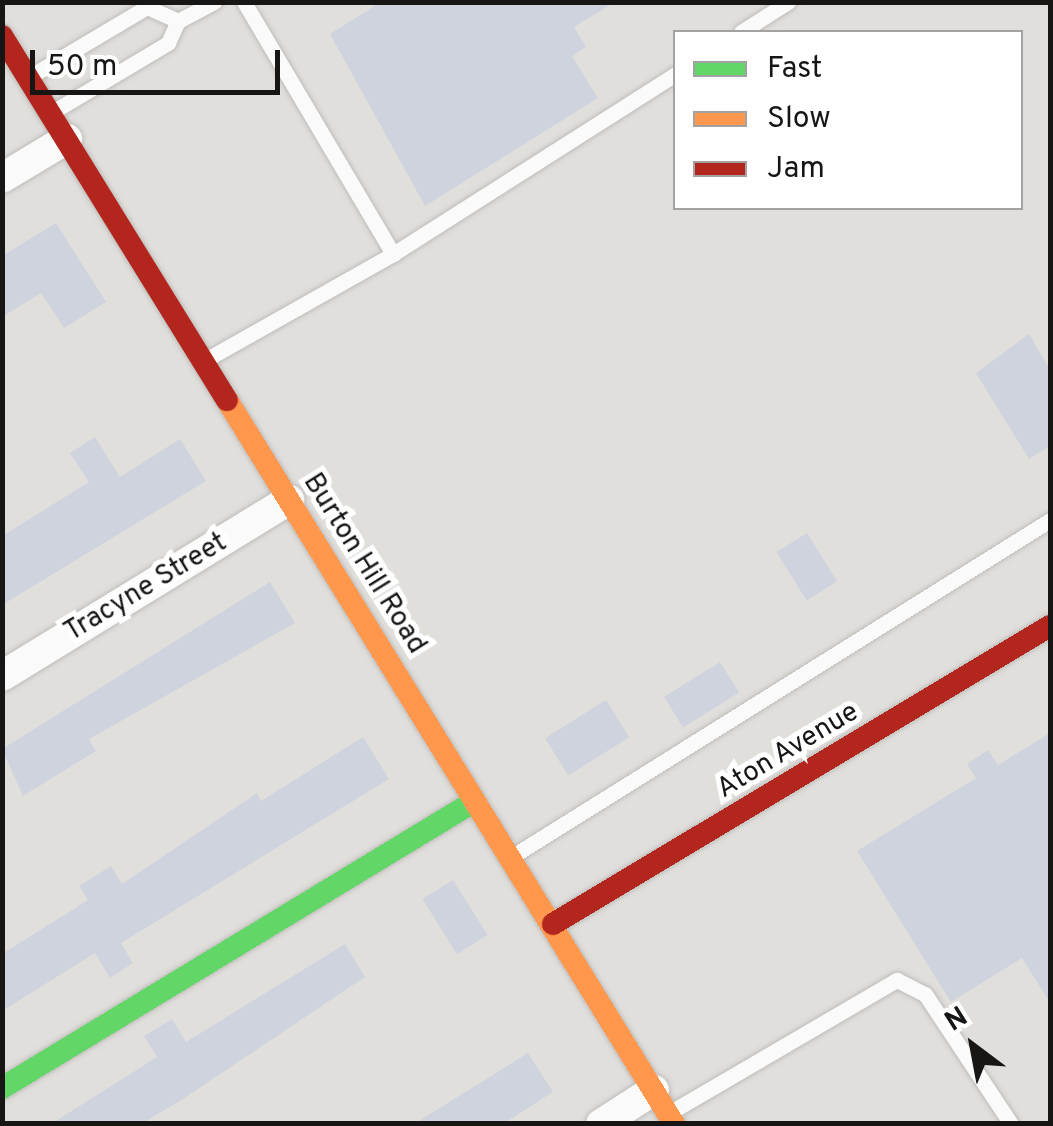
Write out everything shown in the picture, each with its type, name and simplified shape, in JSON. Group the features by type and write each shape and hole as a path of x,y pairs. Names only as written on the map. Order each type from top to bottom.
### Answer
{"street":[{"name":"Burton Hill Road","path":"2,36 665,1109"},
{"path":"2,178 59,126"},
{"name":"Tracyne Street","path":"2,676 290,500"},
{"name":"Aton Avenue","path":"554,924 1050,626"},
{"path":"2,1088 476,802"},
{"path":"601,1124 665,1109"}],"lane":[{"path":"59,126 168,43 178,20 214,2"},
{"path":"244,2 394,254"},
{"path":"744,30 788,2"},
{"path":"28,78 147,7 178,20"},
{"path":"202,362 394,254 673,76"},
{"path":"510,858 1050,520"},
{"path":"665,1109 897,980 925,994 1011,1124"}],"building":[{"path":"381,2 615,2 574,27 586,47 572,56 598,98 425,206 330,34"},
{"path":"56,223 106,302 64,328 41,293 2,317 2,256"},
{"path":"1029,334 1050,370 1050,446 1029,459 976,373"},
{"path":"95,437 120,477 180,439 206,481 2,605 2,536 89,482 70,453"},
{"path":"807,533 837,581 807,600 776,552"},
{"path":"270,582 295,623 89,739 96,751 23,796 2,749"},
{"path":"720,662 739,693 683,728 664,697"},
{"path":"606,700 629,737 568,775 545,738"},
{"path":"1050,733 1050,1003 1022,958 951,1002 857,851 976,778 967,764 988,750 998,765"},
{"path":"363,737 389,779 121,943 133,963 110,978 95,953 2,1011 2,954 88,900 79,886 111,866 122,884 257,793 261,801"},
{"path":"453,880 487,935 457,954 422,899"},
{"path":"345,944 365,977 183,1099 141,1124 51,1124 157,1057 144,1036 172,1019 186,1042"},
{"path":"528,1053 553,1092 503,1124 414,1124"}],"traffic: fast":[{"path":"2,1088 475,801"}],"traffic: slow":[{"path":"227,400 674,1124"}],"traffic: jam":[{"path":"2,36 227,400"},
{"path":"553,924 1050,626"}]}
